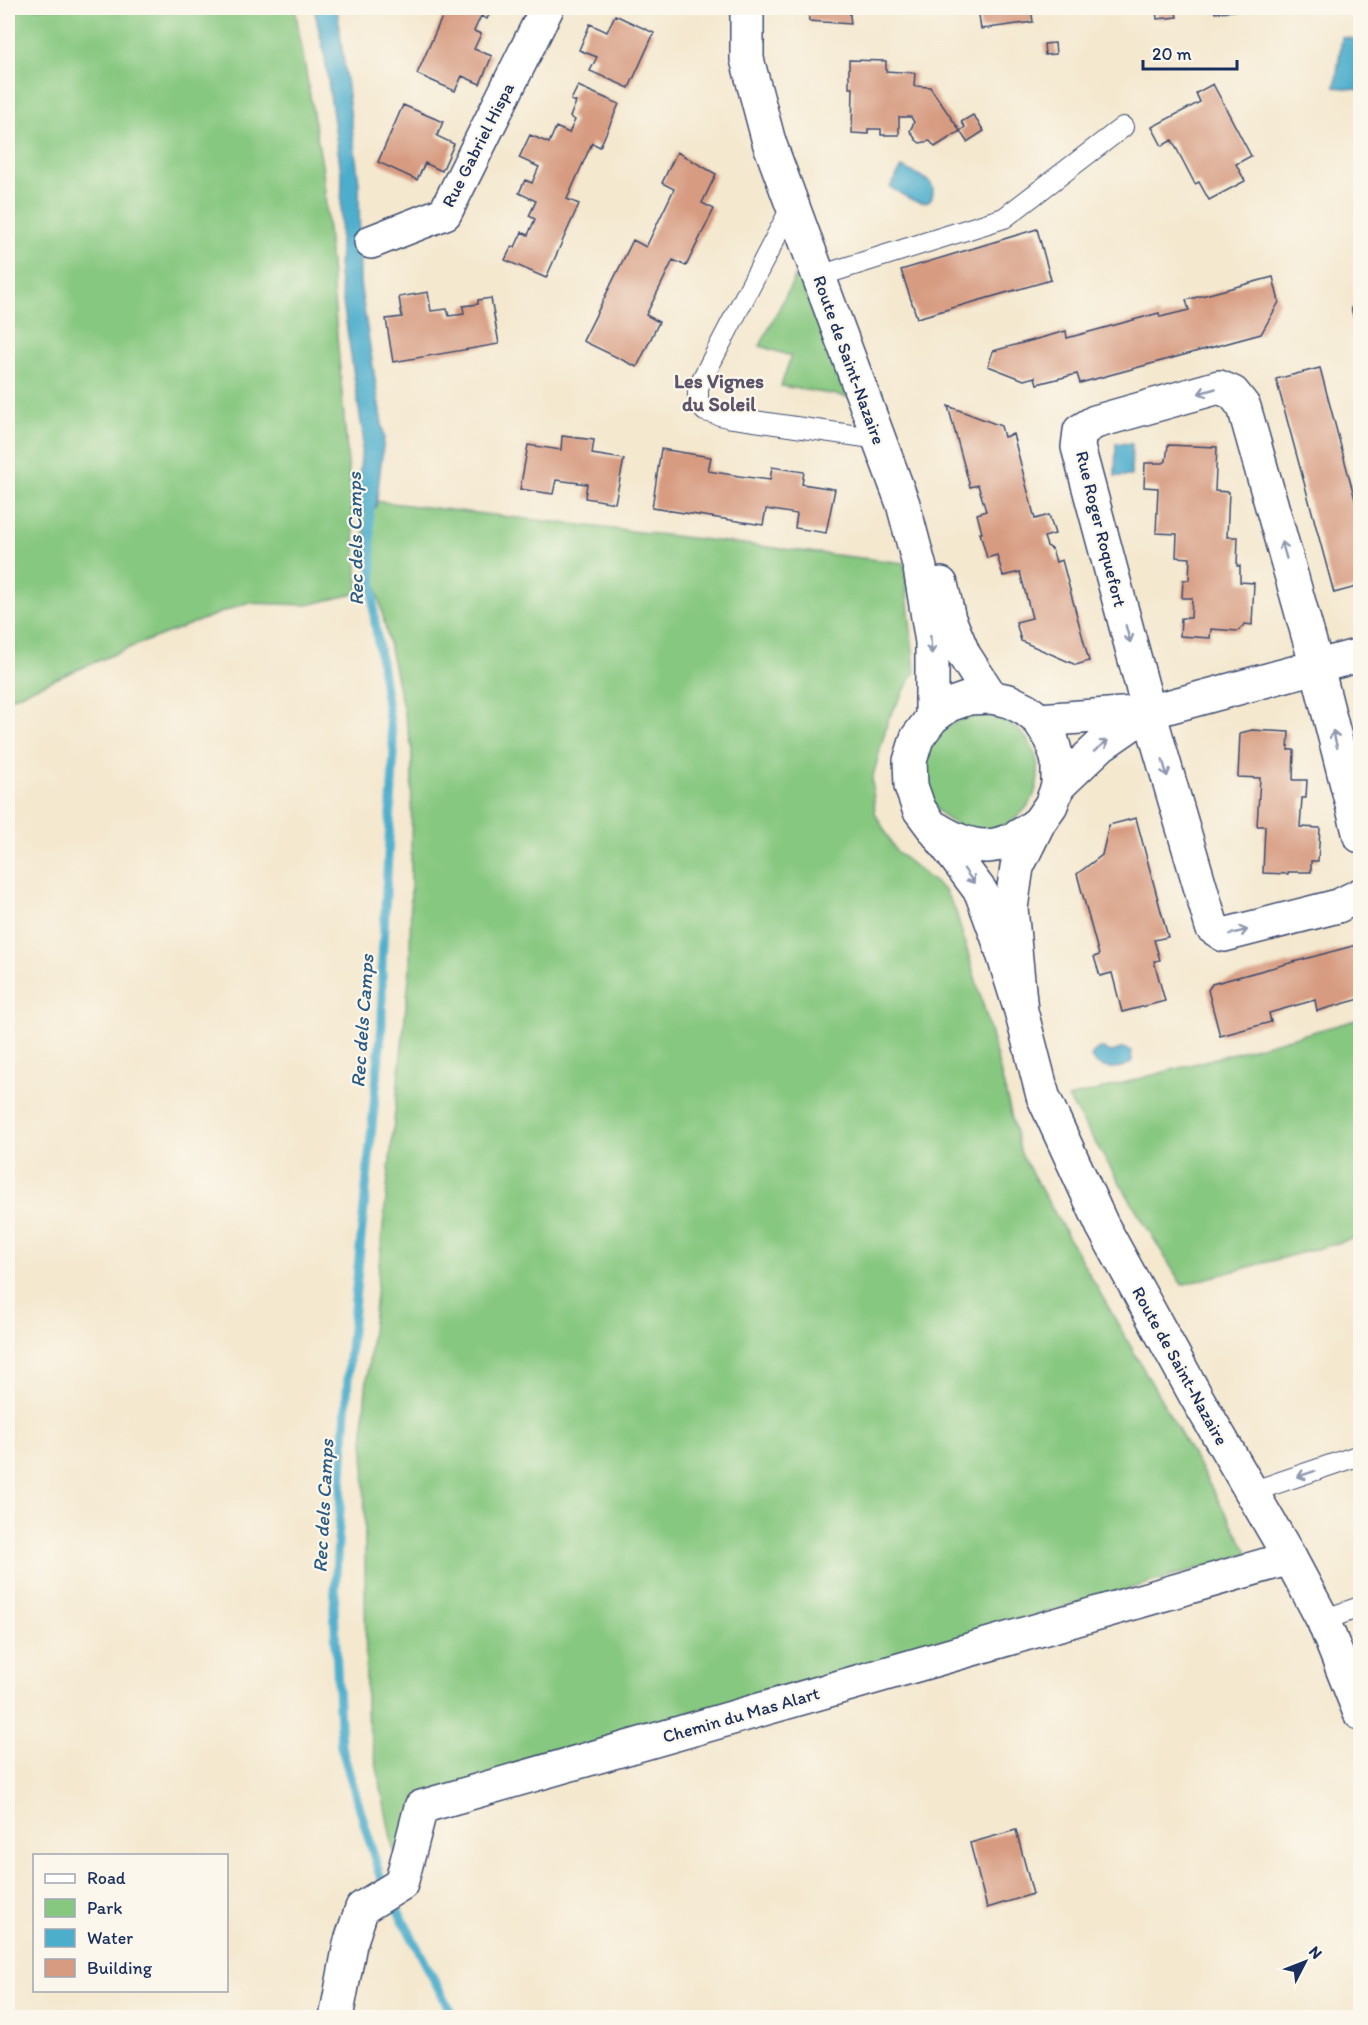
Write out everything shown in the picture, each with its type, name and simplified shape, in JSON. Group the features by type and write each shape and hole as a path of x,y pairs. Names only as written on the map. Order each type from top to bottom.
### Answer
{"street":[{"name":"Rue Gabriel Hispa","path":"371,242 445,213 547,8"},
{"name":"Route de Saint-Nazaire","path":"747,8 747,59 769,142 903,504 920,568 932,642 932,718"},
{"name":"Route de Saint-Nazaire","path":"756,8 768,70 791,155 913,479 949,619 964,655 991,697"},
{"name":"Rue Roger Roquefort","path":"1360,836 1317,667 1244,407 1233,393 1219,387 1095,422 1080,431 1078,447 1149,712 1212,927 1224,935 1338,906 1360,895"},
{"path":"1039,720 1149,712 1360,655"},
{"path":"991,697 1009,701 1025,709 1039,720 1052,740 1058,762 1058,786 1051,805 1039,822 1017,867 1011,908 1021,1011 981,892 920,809 911,786 910,761 917,738 932,718 949,705 969,698 991,697"},
{"path":"1058,786 1101,744 1149,712"},
{"path":"935,828 955,840 977,846 1000,845 1021,837 1039,822"},
{"name":"Route de Saint-Nazaire","path":"1021,1011 1043,1096 1102,1225 1323,1620 1360,1713"},
{"name":"Chemin du Mas Alart","path":"336,2018 350,1944 362,1908 400,1884 422,1807 1290,1558"}],"lane":[{"path":"835,271 1004,218 1123,127"},
{"path":"792,207 698,387 698,400 705,411 727,417 879,439"},
{"path":"1251,1492 1360,1455"},
{"path":"1323,1620 1360,1607"}],"green space":[{"path":"8,8 295,8 323,171 359,593 307,605 246,603 131,647 8,699"},
{"path":"797,273 848,397 781,386 791,356 760,346"},
{"path":"357,499 904,563 915,671 888,720 872,780 875,813 896,851 945,891 956,912 986,1015 1021,1154 1249,1554 472,1779 394,1853 366,1712 364,1409 410,968 412,748"},
{"path":"981,716 1003,721 1021,733 1033,751 1038,773 1033,795 1021,813 1003,825 981,830 959,825 941,813 929,795 924,773 929,751 941,733 959,721"},
{"path":"1360,1019 1360,1237 1182,1285 1068,1098"}],"water":[{"path":"314,8 337,8 359,183 360,283 384,437 376,507 369,511 356,512 363,436 339,275 342,179 324,52"},
{"path":"1342,37 1360,40 1360,90 1335,87"},
{"path":"902,167 921,176 931,184 933,194 929,201 912,200 890,187"},
{"path":"1116,443 1132,444 1131,476 1115,476"},
{"path":"1099,1048 1112,1052 1124,1048 1131,1051 1132,1061 1122,1067 1104,1067 1094,1062 1091,1057"}],"building":[{"path":"446,8 492,8 487,19 481,16 474,31 481,34 474,49 492,56 480,84 462,76 455,91 417,74"},
{"path":"808,8 849,8 851,24 809,21"},
{"path":"978,8 1031,8 1033,22 981,29"},
{"path":"1156,8 1175,8 1177,17 1157,19"},
{"path":"1214,8 1240,8 1240,10 1215,13"},
{"path":"615,15 654,33 629,88 590,71 597,57 579,50 590,24 607,32"},
{"path":"1055,43 1056,54 1045,55 1044,44"},
{"path":"849,60 886,61 886,71 915,73 914,86 930,87 960,131 935,147 930,141 920,143 916,140 910,131 914,122 911,117 899,117 899,135 881,135 881,129 868,129 868,134 852,133 853,88 849,88"},
{"path":"1213,84 1251,156 1236,164 1245,181 1209,200 1199,182 1195,184 1172,140 1162,146 1152,127 1200,102 1196,93"},
{"path":"578,86 619,104 600,147 592,143 567,199 579,204 546,278 505,260 512,246 515,247 522,232 528,235 535,219 529,216 536,201 519,193 525,180 532,183 539,167 519,158 530,135 549,143 556,127 569,133 575,120 570,117 576,102 571,100"},
{"path":"403,105 443,122 437,136 454,144 442,171 425,163 417,180 378,162"},
{"path":"973,115 984,131 967,142 960,131 965,127 961,122"},
{"path":"677,152 716,174 702,203 714,209 686,266 673,260 646,315 659,322 637,367 583,341 633,240 646,247 674,189 662,183"},
{"path":"1037,229 1051,280 917,318 901,270"},
{"path":"1273,277 1279,302 1261,334 1080,383 1077,374 1037,384 1035,377 1024,380 988,366 993,351 1066,331 1067,338 1159,313 1160,317 1189,310 1186,300"},
{"path":"428,292 431,311 447,309 449,316 464,314 463,306 478,304 478,300 491,298 499,344 393,362 386,319 402,317 399,297"},
{"path":"1360,305 1360,342 1351,308"},
{"path":"1320,368 1360,518 1360,586 1334,593 1276,379"},
{"path":"948,406 1001,426 1004,437 1013,434 1035,519 1049,515 1055,534 1044,537 1047,546 1052,549 1056,562 1062,560 1089,661 1076,665 1021,641 1016,622 1032,618 1020,572 1003,576 997,555 987,558 977,514 986,511 978,485 970,487"},
{"path":"562,436 594,440 592,454 624,459 615,503 585,498 587,484 556,480 553,494 520,489 528,445 561,450"},
{"path":"1168,445 1217,447 1215,491 1229,492 1227,537 1238,537 1237,566 1240,566 1240,582 1254,583 1252,625 1245,624 1238,631 1211,629 1210,638 1180,636 1181,618 1191,618 1192,598 1182,598 1183,580 1189,580 1190,558 1176,557 1177,534 1156,533 1158,488 1144,487 1145,463 1166,461"},
{"path":"661,449 711,457 708,471 739,476 770,480 772,467 804,472 802,484 835,489 826,533 795,528 797,514 766,509 763,525 652,508"},
{"path":"1252,730 1289,732 1288,750 1294,750 1293,780 1307,780 1306,798 1302,798 1300,827 1320,828 1318,861 1311,861 1311,872 1263,873 1265,826 1257,826 1260,778 1238,777 1240,733"},
{"path":"1136,818 1168,937 1154,940 1160,960 1154,961 1165,1001 1122,1012 1112,973 1100,976 1094,957 1099,955 1077,874 1102,855 1109,825"},
{"path":"1360,944 1360,999 1317,1011 1315,1000 1269,1013 1271,1022 1220,1036 1208,990 1212,984"},
{"path":"1016,1830 1033,1894 987,1908 970,1843"}],"waterway":[{"name":"Rec dels Camps","path":"369,501 374,615 394,751 382,962 382,1025 349,1361 334,1608 341,1746 380,1876 454,2018"}],"district":[{"name":"Les Vignes du Soleil","path":"719,392"}]}
